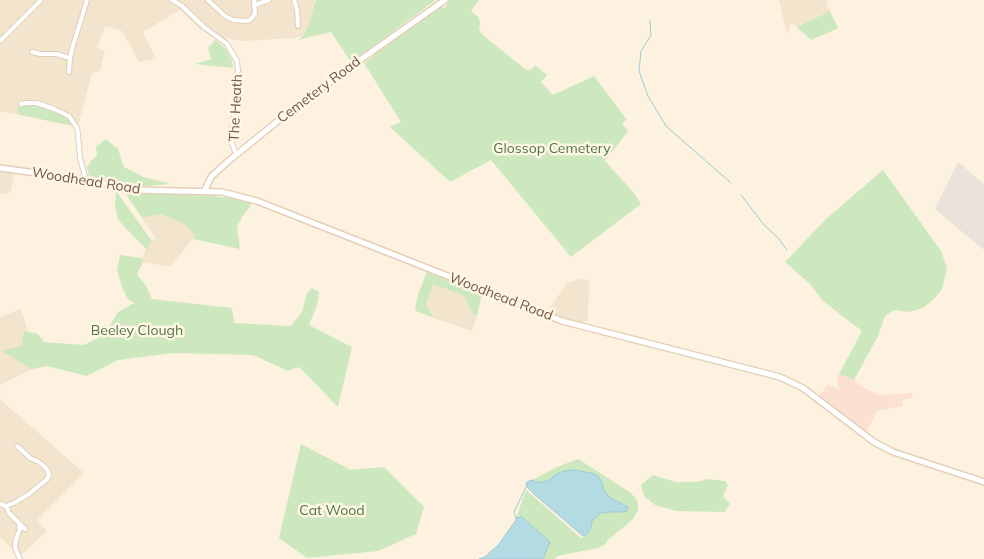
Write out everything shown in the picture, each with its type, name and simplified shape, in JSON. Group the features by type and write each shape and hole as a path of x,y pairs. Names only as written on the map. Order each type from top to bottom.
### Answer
{"main road":[{"name":"Cemetery Road","path":"204,192 211,177 236,154 305,100 445,0"},
{"name":"Woodhead Road","path":"0,168 86,180 132,190 222,192 257,201 562,321 780,377 803,388 881,446 893,452 984,482"}],"street":[{"path":"0,41 41,0"},
{"path":"69,72 70,58 87,0"},
{"name":"The Heath","path":"172,0 182,6 204,27 227,44 237,61 238,71 235,81 235,104 231,141 236,154"},
{"path":"208,0 225,16 239,21 250,20 255,14 254,0"},
{"path":"255,5 269,0"},
{"path":"294,0 298,26"},
{"path":"32,52 56,54 70,58"},
{"path":"21,104 31,102 44,105 69,116 77,128 80,158 86,180"},
{"path":"0,504 6,506 14,503 29,494 49,476 45,467 30,458 17,446"},
{"path":"6,506 25,530"},
{"path":"19,524 20,529 15,548 20,559"}],"shaded area":[{"path":"0,0 314,0 315,2 309,24 303,36 244,41 211,36 199,28 180,10 143,32 156,59 139,62 122,31 105,26 97,48 105,50 100,71 92,73 79,123 46,108 28,105 17,107 20,115 0,111"},
{"path":"779,0 829,0 826,2 830,11 797,27 792,23 787,34"},
{"path":"958,162 984,184 984,250 935,209"},
{"path":"0,164 14,166 11,191 7,194 0,193"},
{"path":"161,214 186,225 195,236 170,267 143,262 141,258 155,237 142,218"},
{"path":"581,279 589,280 588,321 581,323 547,312 567,283"},
{"path":"433,284 464,296 472,314 477,316 472,331 434,318 426,305"},
{"path":"21,309 28,332 24,332 21,346 1,351 32,369 0,385 0,317"},
{"path":"839,374 854,380 861,386 879,395 912,393 913,398 902,400 903,406 877,411 866,434 819,396 828,384 837,389 839,387 837,379"},
{"path":"0,399 84,473 37,520 47,531 20,556 0,537"}],"green space":[{"path":"317,0 436,0 351,62 331,32 298,40 303,36 309,24"},
{"name":"Glossop Cemetery","path":"449,0 479,0 471,11 479,18 479,30 525,69 531,70 535,65 547,75 541,82 553,95 594,76 627,120 622,123 628,131 605,161 634,193 641,204 571,257 491,160 450,182 390,127 401,122 364,63 438,7 445,8"},
{"path":"830,11 838,28 832,31 811,40 797,27"},
{"path":"215,40 226,49 232,60 233,68 195,64 211,59 208,48"},
{"path":"28,105 46,108 61,115 70,121 73,126 20,115 17,107"},
{"path":"106,139 118,149 124,167 143,177 171,184 134,187 89,177 87,167 97,156 96,147"},
{"path":"883,170 941,251 947,268 942,289 923,308 909,312 894,310 885,316 878,336 854,380 839,374 862,331 823,301 810,284 785,262 826,219"},
{"path":"116,191 152,241 147,250 118,220 115,206"},
{"path":"124,191 212,196 238,199 252,204 237,227 240,249 193,239 195,236 186,225 161,214 142,218"},
{"name":"Beeley Clough","path":"120,255 141,258 143,262 137,274 146,286 152,299 232,308 234,323 291,326 302,312 307,293 312,288 319,292 317,305 309,325 352,347 338,407 299,367 288,371 253,355 173,353 118,360 87,376 47,366 32,369 1,351 21,346 24,331 38,334 44,342 84,345 100,337 118,312 134,303 128,299 117,270"},
{"path":"427,272 482,294 477,316 472,314 464,296 433,284 426,305 434,318 416,311 415,307 419,292"},
{"name":"Cat Wood","path":"301,444 351,470 384,467 424,507 416,534 378,551 307,558 279,538"},
{"path":"578,459 628,491 636,498 638,510 633,519 607,541 606,544 598,548 557,556 555,559 543,559 550,543 522,517 516,518 526,490 581,538 584,538 583,536 588,533 592,521 601,513 619,512 628,507 609,497 604,491 602,482 591,473 574,470 564,471 543,482 532,480"},
{"path":"653,475 676,482 696,482 708,479 725,481 728,485 723,496 730,504 725,512 676,511 655,505 644,496 641,485"}],"water":[{"path":"574,470 598,476 604,491 609,497 628,507 626,512 601,513 592,521 588,533 583,536 526,485 527,482 532,480 543,482 564,471"},
{"path":"522,517 550,542 543,559 479,559 485,557 499,544 516,518"}],"waterway":[{"path":"650,20 651,35 641,51 639,71 648,96 666,126 731,183"},
{"path":"741,195 787,250"},
{"path":"516,518 514,512 527,485"}]}
